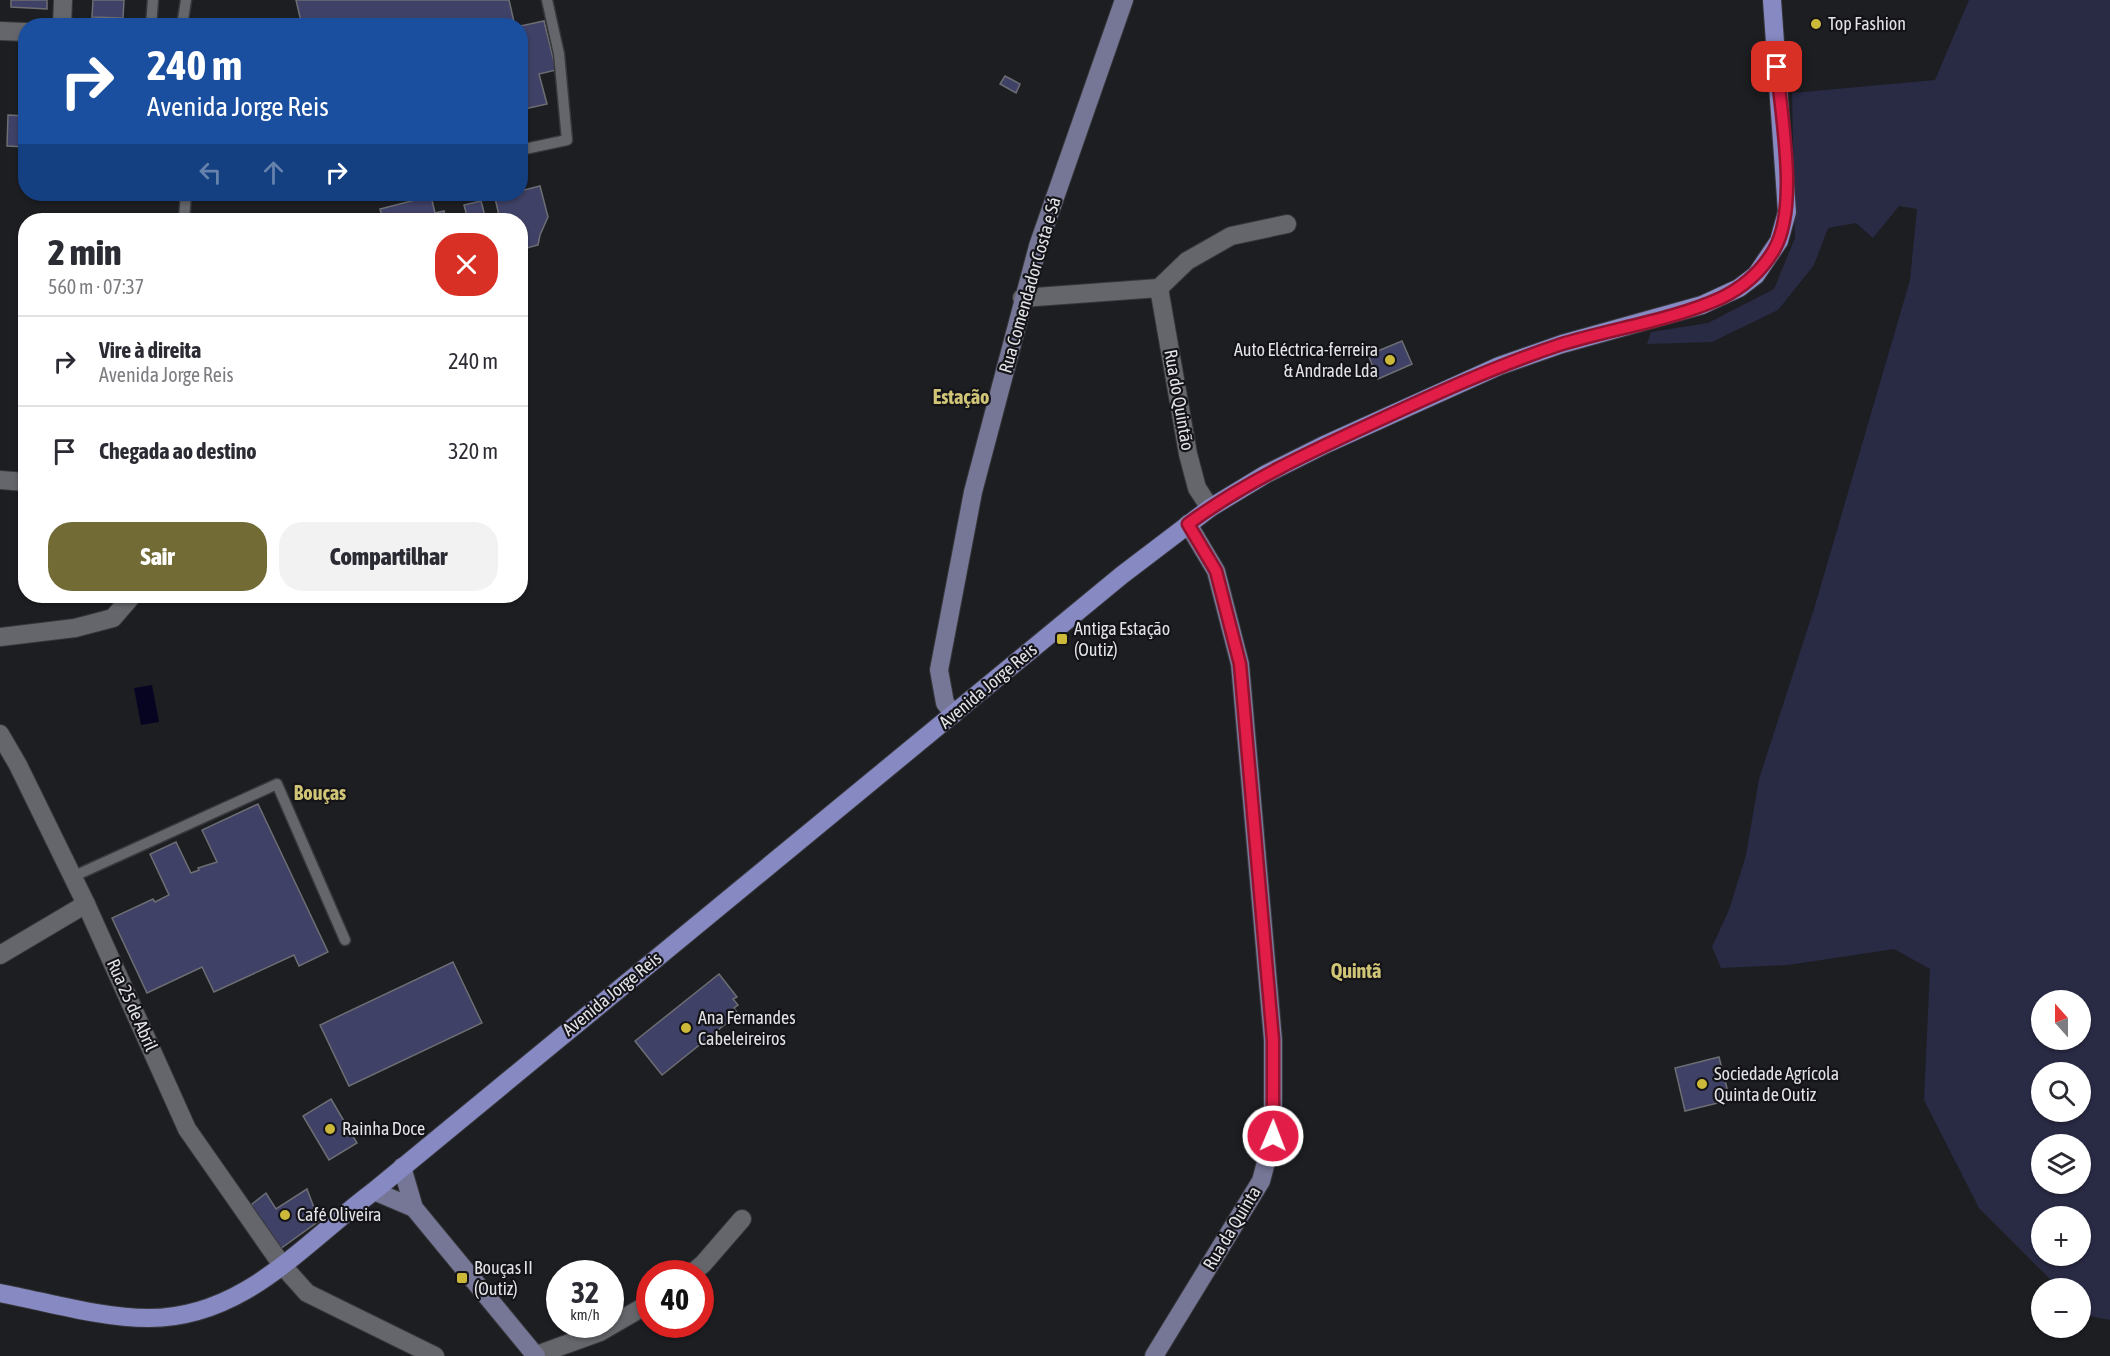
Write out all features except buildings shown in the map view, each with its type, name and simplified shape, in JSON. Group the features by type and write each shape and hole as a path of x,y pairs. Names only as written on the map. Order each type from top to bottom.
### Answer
{"main road":[{"name":"Rua Comendador Costa e Sá","path":"954,714 945,703 939,670 974,492 1022,298 1124,0"},
{"name":"Avenida Jorge Reis","path":"0,1293 134,1317 174,1316 223,1304 282,1265 374,1191 954,714 1209,508 1296,459 1474,376 1562,344 1702,305 1739,288 1756,275 1779,241 1787,212 1772,0"},
{"name":"Rua da Quinta","path":"1154,1356 1261,1181 1273,1136 1273,1040 1240,664 1216,571 1188,524"},
{"path":"402,1167 414,1208 535,1356"},
{"path":"374,1191 414,1208"}],"street":[{"path":"62,18 63,0"},
{"path":"0,31 18,32"},
{"path":"1022,298 1159,288 1187,261 1231,236 1287,224"},
{"name":"Rua do Quintão","path":"1159,288 1188,454 1197,488 1209,508"},
{"path":"0,480 18,481"},
{"path":"0,637 75,628 113,618 126,603"},
{"name":"Rua 25 de Abril","path":"0,734 18,765 86,904 188,1129 282,1265 308,1293 435,1356"},
{"path":"0,955 86,904"},
{"path":"707,1260 742,1219"},
{"path":"535,1356 600,1332 636,1311"}],"lane":[{"path":"152,18 153,0"},
{"path":"183,18 186,0"},
{"path":"528,148 567,140 559,54 547,0"},
{"path":"72,877 277,784 345,940"}],"shaded area":[{"path":"1969,0 2110,0 2110,1320 2091,1316 2091,1278 2049,1278 2037,1266 2091,1266 2091,1206 2031,1206 2031,1260 1979,1208 1924,1100 1930,969 1894,949 1788,965 1721,968 1712,947 1729,910 1746,855 1759,779 1814,609 1910,280 1917,209 1899,206 1873,238 1856,223 1828,228 1814,265 1778,310 1712,342 1647,344 1651,332 1708,323 1774,289 1795,238 1792,93 1935,80"},
{"path":"152,685 159,722 141,725 134,688"}],"place":[{"name":"Top Fashion","path":"1816,24"},
{"name":"Auto Eléctrica-ferreira & Andrade Lda","path":"1390,360"},
{"name":"Antiga Estação (Outiz)","path":"1062,639"},
{"name":"Ana Fernandes Cabeleireiros","path":"686,1028"},
{"name":"Sociedade Agrícola Quinta de Outiz","path":"1702,1084"},
{"name":"Rainha Doce","path":"330,1129"},
{"name":"Café Oliveira","path":"285,1215"},
{"name":"Bouças II (Outiz)","path":"462,1278"}],"district":[{"name":"Estação","path":"961,397"},
{"name":"Bouças","path":"320,793"},
{"name":"Quintã","path":"1356,971"}],"route":[{"path":"1273,1136 1273,1040 1240,664 1216,571 1188,524 1209,508 1296,459 1474,376 1562,344 1702,305 1721,298 1748,282 1763,268 1779,241 1786,221 1787,199 1777,67"}]}
